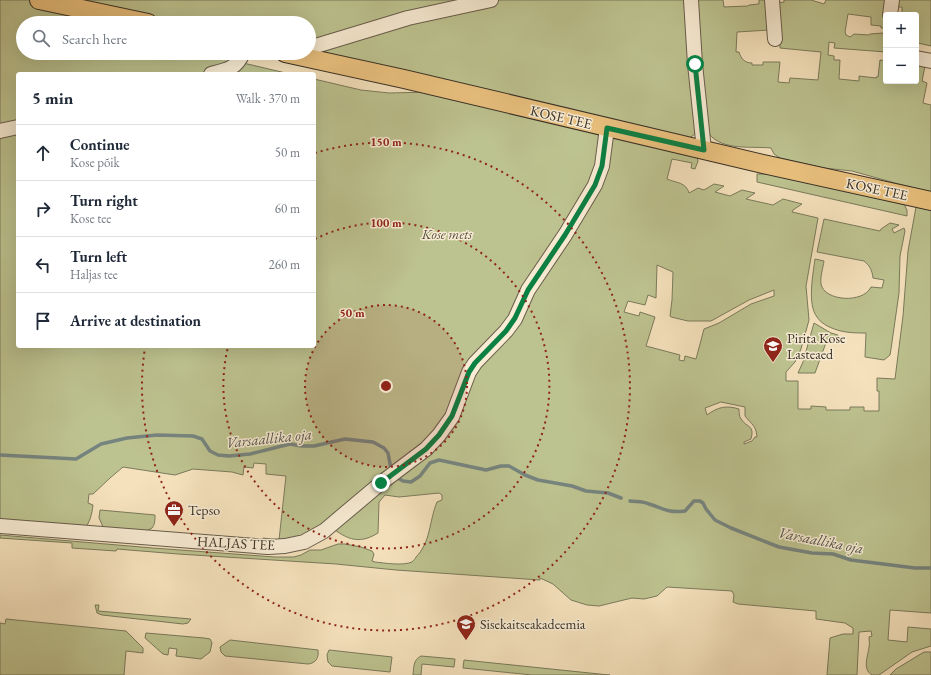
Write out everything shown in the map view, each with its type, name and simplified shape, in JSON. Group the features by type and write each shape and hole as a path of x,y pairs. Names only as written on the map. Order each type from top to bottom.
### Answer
{"main road":[{"path":"39,0 115,16"},
{"name":"KOSE TEE","path":"316,60 607,128 931,201"}],"street":[{"path":"316,46 408,18 491,0"},
{"path":"691,0 695,64 704,150"},
{"path":"772,0 775,39"},
{"path":"890,12 892,0"},
{"path":"919,59 931,61"},
{"path":"218,72 229,69 239,60"},
{"path":"0,131 16,127"},
{"name":"HALJAS TEE","path":"0,526 268,547 285,546 304,542 324,531 381,483 426,449 444,430 452,416 469,372 475,363 506,331 515,318 528,290 565,235 595,185 602,166 607,128"}],"green space":[{"name":"Kose mets","path":"0,0 688,0 695,134 688,139 326,53 325,50 316,47 316,16 16,16 16,60 240,60 239,62 282,72 16,72 16,348 316,348 316,79 361,90 389,93 430,92 697,157 698,161 695,169 691,168 692,163 672,159 667,179 680,183 688,189 689,193 698,188 704,190 714,184 724,186 715,192 730,196 742,190 755,193 746,199 773,205 783,199 802,204 792,212 818,218 806,286 809,320 801,349 795,362 786,372 786,381 798,381 798,409 811,409 811,406 826,407 826,410 850,410 850,407 864,407 864,411 879,411 879,391 877,391 877,378 895,379 903,316 908,251 916,207 931,209 931,613 890,610 888,640 907,642 908,627 931,629 931,646 912,652 879,675 872,675 866,666 869,637 872,636 871,631 859,632 857,675 827,675 830,638 843,634 853,634 853,628 845,623 816,619 816,611 738,604 733,602 734,595 732,591 667,587 657,596 644,599 632,598 599,606 587,605 571,600 553,584 540,578 540,580 117,549 116,551 72,548 72,543 0,538 0,535 275,557 294,557 310,550 321,550 338,544 345,544 372,551 374,554 372,561 404,564 412,562 424,545 434,509 437,502 442,500 442,495 439,493 399,497 385,495 379,502 378,533 364,539 351,539 327,524 314,532 287,541 264,540 263,538 279,540 286,476 266,474 266,464 254,463 253,468 244,467 243,475 232,472 193,469 175,475 123,467 93,494 89,494 88,503 93,505 93,508 89,521 84,530 0,522","holes":["657,265 673,272 671,317 688,321 711,321 749,300 774,290 774,296 751,304 719,323 704,329 696,359 685,356 684,361 679,360 680,355 646,346 655,317 640,312 639,316 624,312 628,301 645,305 648,295 656,298","721,402 745,407 745,416 755,427 757,437 744,444 744,442 751,439 752,431 750,427 741,419 739,409 730,407 722,408 707,415 705,408"]},
{"path":"695,0 723,0 724,7 748,6 759,4 759,0 770,0 769,30 737,32 736,52 739,52 744,60 752,63 752,65 763,65 763,62 780,62 778,82 789,83 790,78 818,80 821,52 780,48 781,42 778,3 784,2 784,0 811,0 824,4 826,0 886,0 885,12 883,12 883,28 881,28 881,26 871,25 871,17 848,14 845,32 846,35 850,37 854,34 869,35 883,33 883,52 834,48 835,43 829,42 828,55 834,56 834,60 840,60 839,79 859,81 859,76 878,77 880,60 883,60 883,84 919,84 919,64 925,66 922,81 927,83 923,103 931,105 931,192 852,171 824,168 780,158 774,154 771,148 738,147 729,145 722,143 709,134"},
{"path":"896,0 931,0 931,46 919,43 919,12 902,12 902,7 898,7"},
{"path":"757,174 775,174 903,202 907,210 907,216 757,182"},
{"path":"824,219 880,231 890,223 899,225 892,229 894,233 904,228 905,231 900,256 899,293 891,349 890,355 884,360 865,357 866,333 847,332 831,328 817,317 814,311 811,297 815,259 824,261 821,284 824,290 836,297 852,298 860,296 867,292 871,287 882,288 884,280 873,278 870,268 864,261 817,252"},
{"path":"814,323 831,333 838,335 838,340 827,340 815,373 798,373 803,362"},
{"path":"100,510 155,515 154,524 152,528 142,531 129,532 104,529 99,518"},
{"path":"95,605 99,605 98,611 191,619 188,623 183,624 102,615 97,613"},
{"path":"6,619 126,631 143,648 143,653 126,651 124,675 0,675 0,623 5,624"},
{"path":"146,633 210,639 212,643 210,652 201,659 176,656 177,649 169,648 168,655 163,654 145,638"},
{"path":"230,640 318,650 318,655 315,661 308,664 225,656 221,652 220,647"},
{"path":"329,650 392,657 390,672 332,666 328,662 327,655"},
{"path":"924,652 931,652 931,675 890,675 896,669"},
{"path":"421,656 455,659 454,667 422,664 421,675 413,675 415,662"},
{"path":"464,660 609,675 532,675 463,668"}],"waterway":[{"name":"Varsaallika oja","path":"0,455 76,459 101,444 127,438 157,435 193,436 202,439 210,451 218,455 229,456 250,454 290,444 314,446 345,439 373,442 384,448 388,453 391,469"},
{"name":"Varsaallika oja","path":"398,478 403,481 411,482 420,476 430,463 439,460 486,470 501,466 509,466 538,480 572,486 586,491 608,493 621,498"},
{"name":"Varsaallika oja","path":"630,501 644,502 666,510 674,511 685,511 694,501 700,501 715,520 779,547 812,553 833,554 851,560 915,568 931,568"}],"place":[{"name":"Pirita Kose Lasteaed","path":"773,363"},
{"name":"Tepso","path":"174,527"},
{"name":"Sisekaitseakadeemia","path":"466,641"}],"route":[{"path":"381,483 426,449 439,435 452,416 469,372 475,363 506,331 515,318 528,290 565,235 595,185 602,166 607,128 704,150 695,64"}]}
